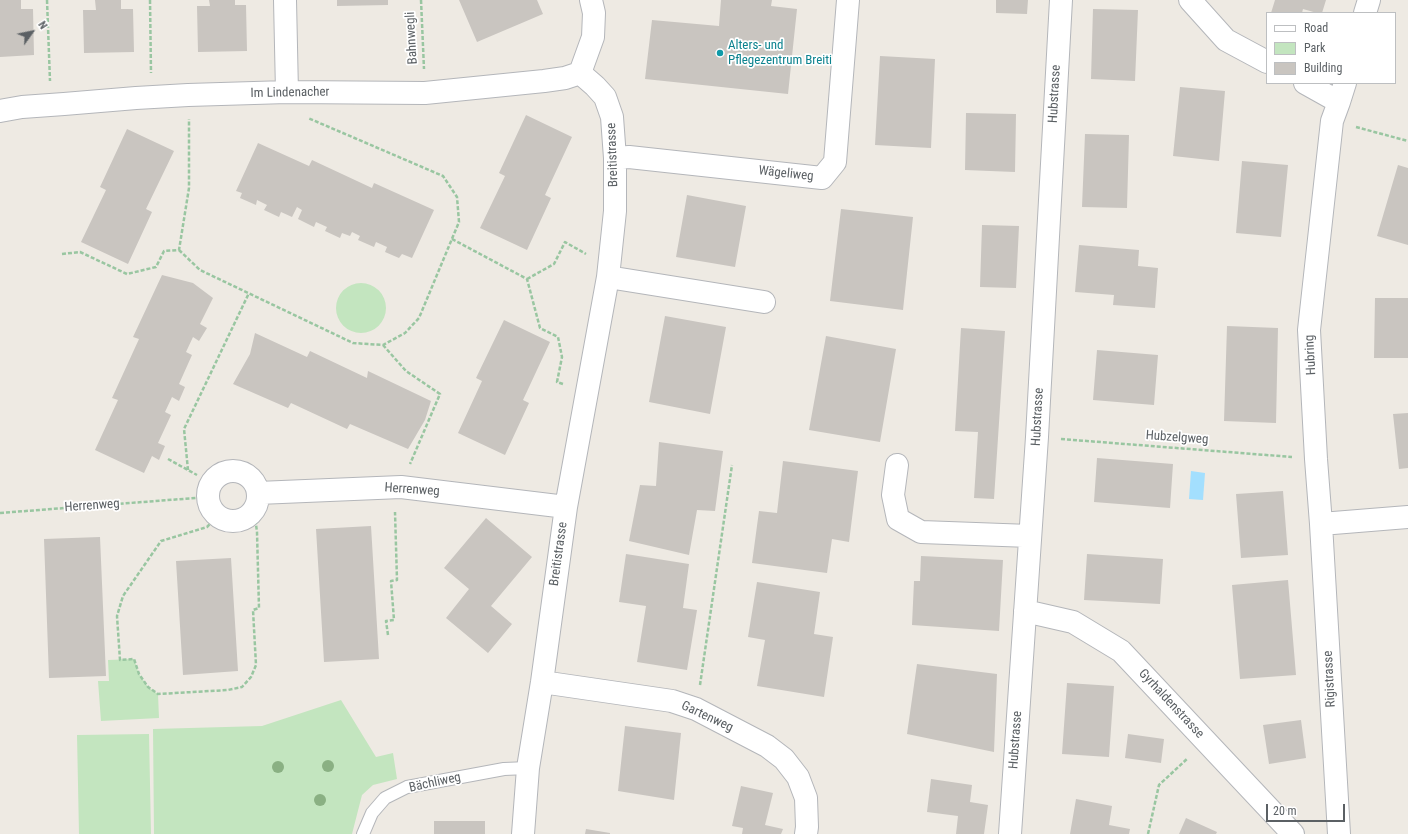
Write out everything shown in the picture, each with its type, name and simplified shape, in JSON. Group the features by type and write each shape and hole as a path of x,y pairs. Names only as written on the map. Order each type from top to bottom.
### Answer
{"street":[{"path":"285,0 287,92"},
{"path":"580,73 593,37 594,13 591,0"},
{"name":"Wägeliweg","path":"615,158 629,157 822,178 836,162 848,0"},
{"name":"Hubstrasse","path":"1010,834 1037,437 1061,0"},
{"path":"1190,0 1226,40 1266,61"},
{"path":"1365,12 1369,0"},
{"name":"Im Lindenacher","path":"0,111 22,107 188,95 287,92 425,93 544,81 580,73"},
{"name":"Breitistrasse","path":"523,834 528,768 542,682 566,507 608,271 615,211 615,158 612,117 605,97 580,73"},
{"path":"1307,84 1339,102"},
{"name":"Hubring","path":"1322,524 1316,458 1309,330 1339,102"},
{"path":"608,271 764,302"},
{"path":"897,465 893,495 898,519 921,532 1030,536"},
{"path":"236,470 251,478 256,485 256,502 249,516 241,520 225,520 213,511 208,496 209,488 213,480 219,475 227,471 236,470"},
{"name":"Herrenweg","path":"256,502 401,487 566,507"},
{"path":"1322,524 1408,516"},
{"name":"Rigistrasse","path":"1322,524 1339,834"},
{"name":"Gyrhaldenstrasse","path":"1025,611 1073,622 1121,650 1293,834"},
{"name":"Gartenweg","path":"542,682 672,701 696,709 767,746 784,759 798,777 806,798 806,834"}],"lane":[{"name":"Bächliweg","path":"363,834 372,813 385,798 407,787 504,768 528,768"}],"path":[{"path":"47,0 50,83"},
{"path":"150,0 151,74"},
{"name":"Bahnwegli","path":"421,0 424,76"},
{"path":"62,254 80,252 127,274 156,268 164,251 179,250 200,270 353,343 384,345 406,333 419,318 459,222 457,197 443,176 296,113 287,92"},
{"path":"179,250 189,188 188,95"},
{"path":"1339,102 1408,141"},
{"path":"452,239 527,279 540,328 558,337 562,357 557,382 569,386"},
{"path":"527,279 554,264 565,242 608,271"},
{"path":"188,470 184,429 249,293"},
{"path":"384,345 406,371 440,394 395,504 397,580 391,581 394,620 386,622 388,635"},
{"name":"Hubzelgweg","path":"1037,437 1316,458"},
{"path":"168,460 197,475"},
{"path":"696,709 732,465"},
{"name":"Herrenweg","path":"0,513 208,496"},
{"path":"218,516 207,527 162,541 123,596 117,616 120,660 134,659 139,674 148,687 158,694 228,690 242,687 252,677 256,665 253,610 259,608 256,502"},
{"path":"1148,834 1159,785 1206,742"}],"green space":[{"path":"366,283 371,284 379,290 385,298 385,318 379,326 371,332 356,333 351,332 343,326 337,318 336,303 337,298 343,290 351,284"},
{"path":"134,659 139,674 148,687 158,694 159,718 101,721 98,681 109,681 108,660"},
{"path":"341,700 376,757 393,753 397,779 373,785 362,795 352,834 154,834 153,729 262,726"},
{"path":"149,734 151,834 79,834 77,735"}],"water":[{"path":"1191,471 1205,473 1203,500 1189,499"}],"building":[{"path":"0,0 21,0 21,9 33,9 34,55 0,57"},
{"path":"95,0 121,0 121,9 133,9 134,52 84,53 83,10 96,10"},
{"path":"209,0 235,0 235,5 246,5 247,51 198,52 197,6 210,6"},
{"path":"337,0 388,0 388,5 337,6"},
{"path":"459,0 537,0 543,14 477,42"},
{"name":"Alters- und Pflegezentrum Breiti","path":"721,0 772,0 771,6 797,9 788,94 645,79 652,20 719,26"},
{"path":"996,0 1028,0 1027,14 996,13"},
{"path":"1275,0 1326,0 1322,12 1314,12 1303,9 1302,12 1271,12"},
{"path":"1093,9 1138,10 1135,81 1091,79"},
{"path":"880,56 935,59 931,148 875,145"},
{"path":"1180,87 1225,91 1219,161 1173,156"},
{"path":"966,113 1016,114 1015,172 965,170"},
{"path":"526,115 572,137 545,195 551,198 527,250 480,228 505,176 499,173"},
{"path":"127,129 174,151 146,209 152,212 128,264 81,242 106,190 100,187"},
{"path":"1085,134 1129,135 1127,208 1082,207"},
{"path":"258,143 309,166 312,160 372,188 374,183 434,210 412,258 402,254 399,258 385,252 387,247 376,242 374,247 358,240 360,236 352,232 350,236 342,233 340,238 325,231 327,227 316,222 314,227 298,219 302,210 297,207 292,217 281,212 279,217 264,210 267,205 257,200 256,205 240,198 242,193 236,191"},
{"path":"1242,161 1288,165 1281,237 1236,233"},
{"path":"1398,165 1408,168 1408,245 1377,236"},
{"path":"687,195 746,206 735,267 676,257"},
{"path":"841,209 913,217 903,310 830,301"},
{"path":"982,225 1019,226 1016,288 980,287"},
{"path":"1079,245 1139,250 1138,266 1158,268 1155,308 1113,305 1114,295 1075,292"},
{"path":"162,275 193,283 213,298 200,324 207,328 199,341 193,337 186,352 192,355 179,384 185,387 179,401 172,397 165,412 171,415 158,443 165,446 159,460 152,456 144,473 95,450 118,400 112,398 139,339 133,337"},
{"path":"1375,298 1408,298 1408,358 1374,358"},
{"path":"665,316 726,327 710,414 649,402"},
{"path":"504,320 550,342 523,400 529,403 505,455 458,433 482,381 476,378"},
{"path":"1227,326 1278,328 1276,423 1224,421"},
{"path":"961,328 1005,331 994,499 974,498 978,432 955,431"},
{"path":"255,333 307,357 310,351 367,378 368,371 431,401 425,420 408,449 350,424 347,429 291,403 288,408 233,384 250,354"},
{"path":"826,336 896,349 880,442 809,430"},
{"path":"1097,350 1158,355 1154,405 1093,400"},
{"path":"1408,413 1408,468 1399,469 1393,414"},
{"path":"659,442 723,451 715,511 697,510 689,555 629,541 640,485 656,486"},
{"path":"1097,458 1173,464 1170,508 1094,502"},
{"path":"783,461 858,471 849,542 832,539 827,573 752,563 759,511 777,513"},
{"path":"1283,491 1288,555 1241,558 1236,494"},
{"path":"486,518 532,557 491,606 512,624 488,653 446,618 469,589 444,568"},
{"path":"371,526 379,659 324,662 316,529"},
{"path":"100,537 106,676 49,678 44,539"},
{"path":"626,554 689,564 683,608 697,610 687,670 637,662 646,606 619,602"},
{"path":"1087,554 1163,559 1160,604 1084,600"},
{"path":"921,556 1003,560 999,631 912,625 914,581 920,581"},
{"path":"231,558 238,671 183,675 176,561"},
{"path":"1288,580 1296,675 1240,679 1232,585"},
{"path":"757,582 820,592 814,634 833,637 824,697 757,686 765,640 748,637"},
{"path":"917,664 997,674 994,752 907,734"},
{"path":"1067,683 1114,686 1109,757 1062,754"},
{"path":"1301,720 1306,758 1269,764 1263,725"},
{"path":"625,726 681,733 674,800 618,791"},
{"path":"1128,734 1164,739 1161,763 1125,758"},
{"path":"931,779 972,785 970,802 988,805 984,834 956,834 958,816 927,812"},
{"path":"741,786 773,793 765,825 783,829 781,834 742,834 743,828 732,826"},
{"path":"1076,799 1112,806 1109,825 1130,829 1129,834 1070,834"},
{"path":"1186,818 1217,832 1216,834 1179,834"},
{"path":"434,821 485,821 485,834 434,834"},
{"path":"586,829 610,833 610,834 585,834"}],"place":[{"name":"Alters- und Pflegezentrum Breiti","path":"720,53"}]}
